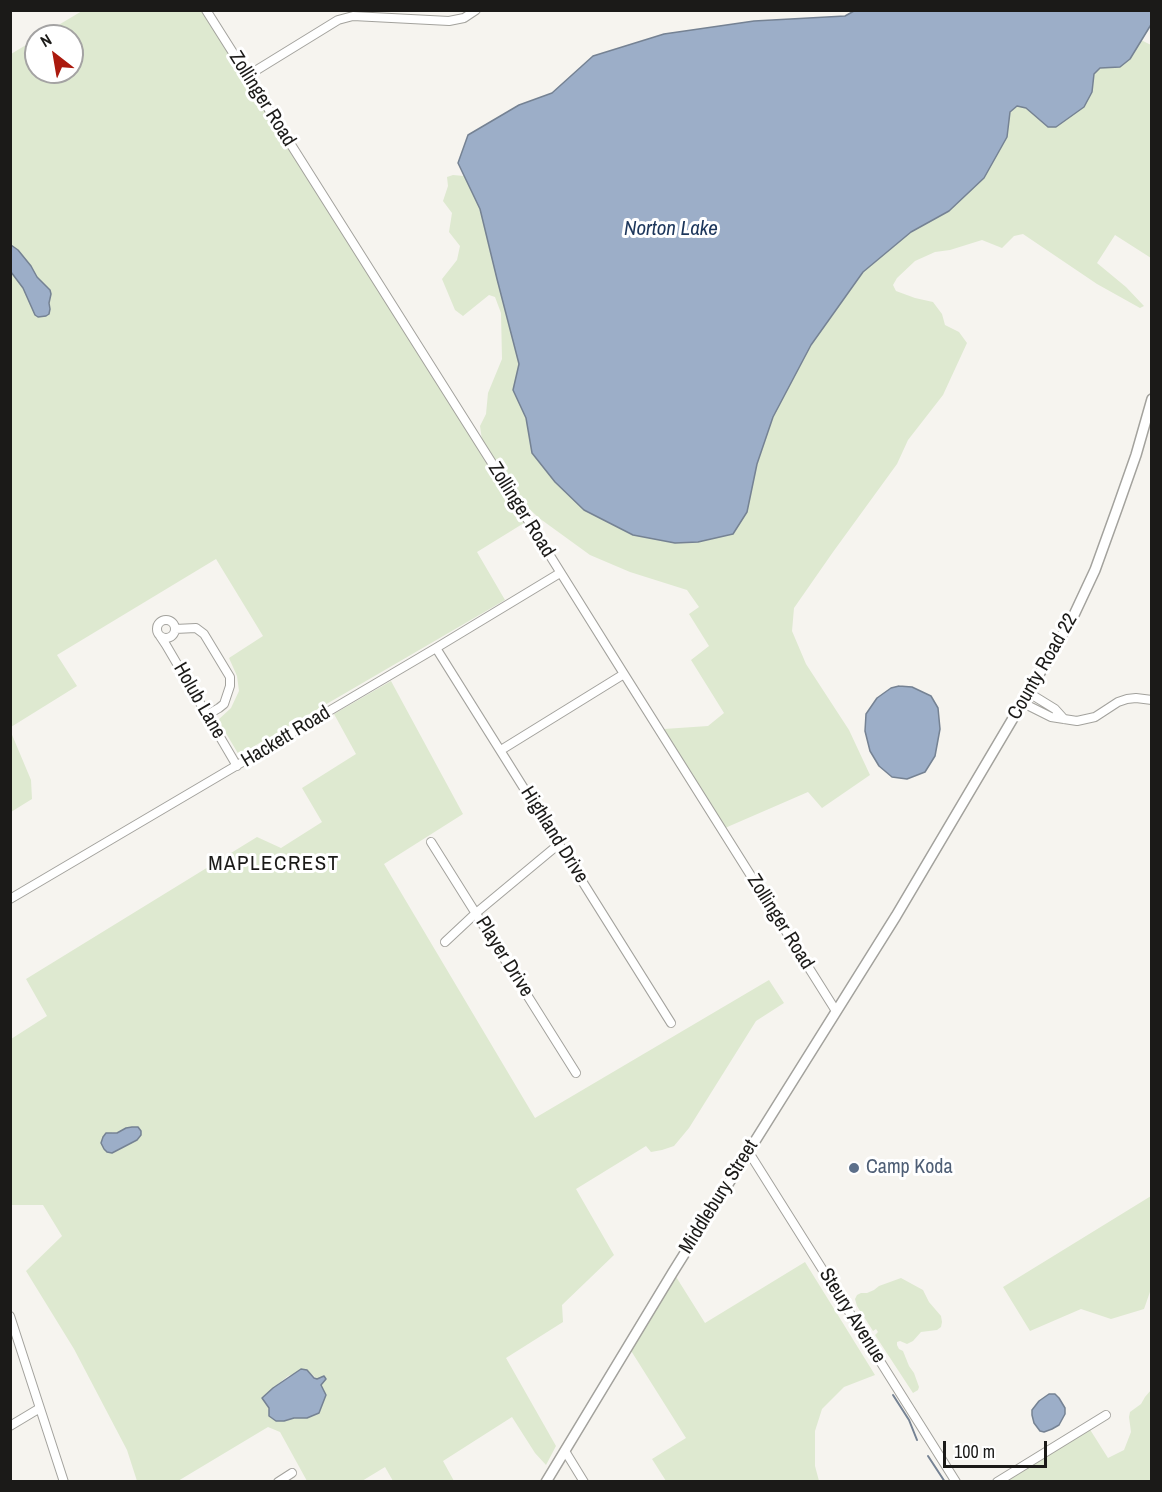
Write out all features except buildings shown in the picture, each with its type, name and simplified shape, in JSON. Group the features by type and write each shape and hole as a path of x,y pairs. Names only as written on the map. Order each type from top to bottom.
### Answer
{"main road":[{"name":"County Road 22","path":"896,916 1073,617 1095,570 1136,455 1152,399"},
{"name":"Middlebury Street","path":"546,1482 673,1272 896,916"}],"street":[{"name":"Zollinger Road","path":"206,10 836,1011"},
{"path":"247,76 338,20 353,16 449,21 464,18 476,10"},
{"name":"Hackett Road","path":"10,899 560,573"},
{"path":"169,620 174,624 174,633 169,638 160,636 156,628 161,621 169,620"},
{"path":"175,629 196,628 204,633 230,677 230,686 224,704 207,715"},
{"name":"Holub Lane","path":"160,636 237,766"},
{"name":"Highland Drive","path":"436,648 671,1023"},
{"path":"501,750 624,674"},
{"path":"1029,693 1055,709 1064,719"},
{"path":"1023,703 1051,717 1077,721 1095,717 1127,699 1152,700"},
{"name":"Player Drive","path":"431,842 576,1073"},
{"path":"445,942 559,844"},
{"name":"Steury Avenue","path":"748,1152 956,1482"},
{"path":"11,1319 64,1482"},
{"path":"10,1426 40,1408"},
{"path":"997,1482 1106,1415"},
{"path":"565,1450 584,1482"},
{"path":"278,1482 292,1473"}],"green space":[{"path":"82,11 206,11 489,458 524,523 477,552 505,600 239,755 218,720 231,708 239,691 237,676 229,658 263,636 216,559 57,655 77,686 11,727 11,54 24,46 24,84 84,84 84,24 60,24"},
{"path":"1141,40 1151,45 1151,258 1115,235 1097,263 1126,287 1144,306 1140,308 1097,284 1023,234 1014,236 1002,248 982,240 935,252 915,261 897,278 893,285 896,291 933,302 942,314 945,325 959,332 967,343 943,395 908,440 897,464 794,608 792,631 806,664 849,730 870,775 822,808 808,792 725,828 664,729 708,726 724,713 691,660 709,646 689,614 699,607 687,590 630,572 590,555 539,518 521,501 482,440 480,426 486,414 488,393 502,359 501,313 495,297 489,295 463,316 455,310 442,279 457,260 460,246 449,232 452,213 443,201 448,186 447,177 464,176 480,209 519,364 513,390 526,418 532,453 555,482 747,512 757,464 773,417 811,345 863,272 911,232 949,211 1007,137 1010,112 1017,106 1026,108 1048,127 1092,92 1094,74 1100,68 1130,59"},
{"path":"391,681 463,814 384,864 535,1118 769,980 784,1003 756,1021 689,1128 674,1146 651,1152 646,1146 576,1189 614,1255 562,1305 563,1322 506,1358 556,1446 546,1465 535,1453 512,1417 443,1461 454,1481 393,1481 385,1467 362,1481 307,1481 280,1432 268,1427 178,1481 137,1481 127,1450 74,1349 26,1271 62,1236 43,1205 11,1205 11,1039 47,1016 26,979 257,837 281,848 322,822 302,788 356,754 334,714","holes":["138,1127 137,1140 119,1149 112,1132 117,1133","307,1370 317,1379 326,1395 321,1405 307,1418 284,1421 269,1416 269,1408 263,1398 288,1376"]},
{"path":"10,730 31,780 32,799 11,812"},
{"path":"1151,1196 1151,1289 1144,1309 1111,1319 1081,1309 1030,1331 1003,1287"},
{"path":"805,1262 875,1375 844,1387 822,1409 815,1431 815,1466 819,1481 666,1481 652,1459 686,1438 628,1346 673,1272 705,1323"},
{"path":"901,1278 923,1290 929,1302 941,1316 942,1322 941,1327 937,1330 921,1332 907,1344 897,1342 919,1387 913,1393 875,1335 878,1332 876,1329 873,1331 855,1299 861,1293 867,1293"},
{"path":"1151,1390 1151,1481 1001,1482 1089,1428 1108,1458 1124,1450 1131,1432 1130,1412 1141,1404"}],"water":[{"name":"Norton Lake","path":"1151,10 1152,23 1130,59 1120,67 1100,68 1094,74 1092,92 1084,107 1056,127 1048,127 1026,108 1017,106 1010,112 1007,137 984,178 949,211 911,232 863,272 811,345 773,417 757,464 747,512 733,534 698,542 675,543 633,535 584,510 555,482 532,453 526,418 513,390 519,364 480,209 458,163 468,135 519,105 552,93 593,56 664,34 754,21 845,16 854,11"},
{"path":"11,245 18,250 37,277 50,290 50,309 46,316 35,315 23,288 11,272"},
{"path":"912,687 931,696 938,708 940,729 935,756 925,772 907,779 892,777 879,766 870,751 865,731 866,714 877,698 891,688"},
{"path":"138,1127 141,1131 137,1140 112,1153 104,1149 101,1143 106,1133 117,1133"},
{"path":"301,1369 307,1370 314,1378 324,1376 326,1379 321,1385 326,1395 319,1413 307,1418 276,1421 269,1416 269,1408 262,1398"},
{"path":"1049,1394 1055,1394 1059,1398 1065,1408 1065,1414 1059,1425 1044,1432 1040,1431 1034,1423 1032,1410"}],"waterway":[{"path":"893,1395 909,1420 917,1440"},
{"path":"928,1456 945,1482"}],"place":[{"name":"Camp Koda","path":"854,1168"}],"district":[{"name":"MAPLECREST","path":"274,864"}]}
